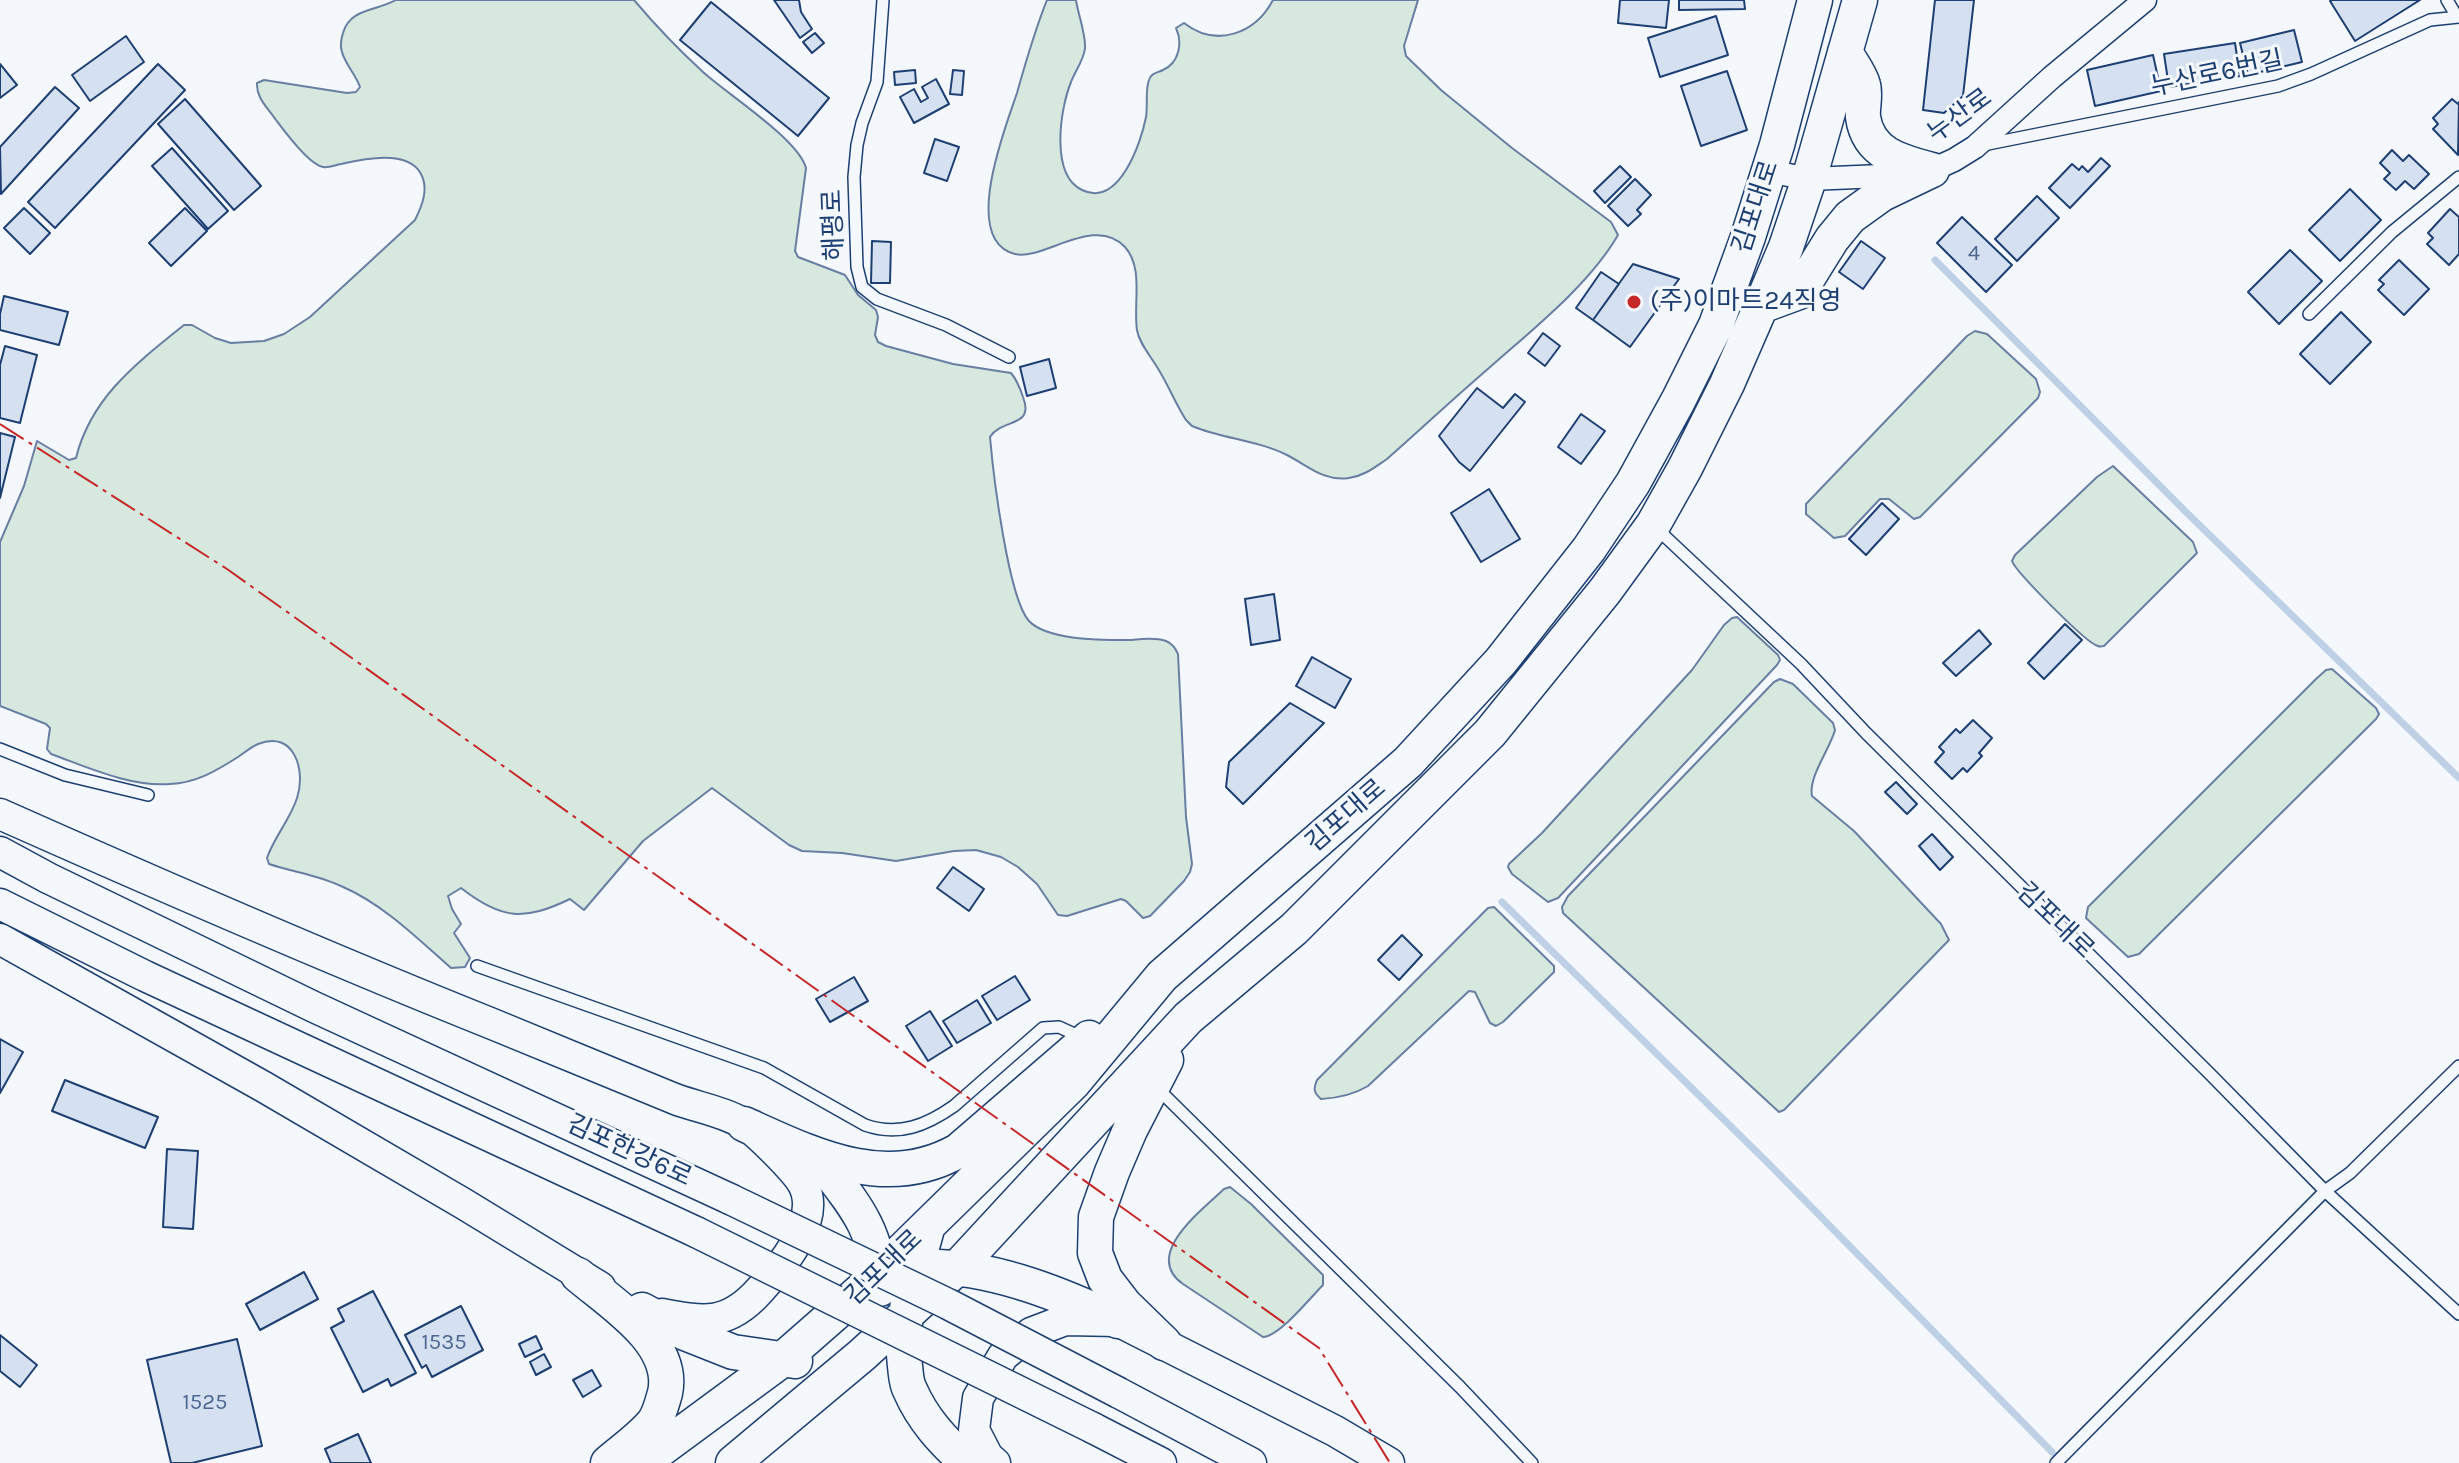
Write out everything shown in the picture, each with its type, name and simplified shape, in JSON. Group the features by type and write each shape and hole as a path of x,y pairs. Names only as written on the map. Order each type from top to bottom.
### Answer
{"main road":[{"name":"김포대로","path":"642,1463 783,1359 880,1273 1074,1082 1162,976 1408,762 1501,661 1589,549 1633,483 1716,325 1748,237 1815,0"},
{"name":"김포대로","path":"733,1463 862,1355 957,1268 1188,1018 1294,929 1490,733 1605,591 1653,525 1692,454 1761,306 1786,247 1809,179 1860,0"},
{"path":"1845,52 1864,87 1863,116 1868,135 1881,152 1897,161 1932,170"},
{"path":"1761,306 1799,292 1832,239 1850,217 1882,194 1932,170"},
{"path":"744,1124 817,1156 885,1170 933,1164 958,1151 1162,976"},
{"path":"1164,1343 1125,1305 1105,1279 1095,1253 1096,1217 1112,1172 1188,1018"},
{"path":"642,1310 685,1333 733,1352 810,1362 862,1355 880,1299 876,1250 860,1213 817,1156"},
{"path":"928,1225 908,1297 902,1343 908,1387 934,1430 967,1463"},
{"path":"880,1273 917,1266 957,1268 1026,1284 1075,1301 1118,1321"},
{"path":"578,1275 647,1334 658,1349 664,1366 666,1387 655,1420 608,1463"}],"street":[{"name":"누산로","path":"1768,171 1809,179 1932,170 1975,147 2052,77 2145,0"},
{"path":"0,814 421,995 744,1124 792,1170 804,1186 808,1213 795,1245 775,1273 749,1302 728,1316 702,1321 642,1310 264,1087 0,939"},
{"name":"김포한강6로","path":"0,852 314,1007 565,1121 948,1304 1251,1463"},
{"name":"김포한강6로","path":"0,904 145,976 696,1232 1161,1463"},
{"path":"995,1463 988,1457 974,1430 978,1398 1003,1356 1031,1333 1065,1320 1118,1321 1335,1431 1389,1463"}],"lane":[{"name":"해평로","path":"883,0 877,82 862,123 854,177 856,254 862,287 877,299 946,325 1009,357"},
{"path":"2447,0 2458,17"},
{"name":"누산로6번길","path":"1975,147 2278,86 2430,20 2458,17"},
{"path":"2309,314 2392,232 2459,177"},
{"name":"김포대로","path":"1653,525 1801,664 1866,733 2325,1191 2459,1314"},
{"path":"0,749 65,775 148,795"},
{"path":"477,966 764,1068 865,1125 884,1131 910,1129 939,1117 1043,1028 1059,1027 1087,1040"},
{"path":"2056,1463 2325,1191 2360,1164 2459,1066"},
{"path":"1153,1084 1460,1387 1532,1463"}],"shaded area":[{"path":"396,0 634,0 694,63 776,131 800,156 806,168 795,251 798,257 845,275 858,295 876,310 875,335 878,342 953,364 1011,373 1023,397 1025,414 990,437 1008,562 1021,608 1038,628 1062,636 1162,640 1172,645 1178,654 1186,817 1192,864 1184,881 1150,916 1143,918 1121,899 1067,916 1058,915 1037,884 1018,867 1001,857 976,850 896,861 802,851 789,845 712,788 643,841 584,910 570,899 539,911 514,914 489,906 461,888 448,896 461,924 454,933 470,958 465,967 451,968 399,922 356,893 323,879 269,864 267,858 270,850 294,806 299,788 300,776 295,756 281,742 258,744 197,779 155,784 109,775 51,754 47,749 50,728 46,724 0,706 0,542 24,486 37,441 69,460 76,458 83,436 104,399 149,353 184,325 192,325 231,343 264,341 284,334 310,317 415,220 424,191 421,174 415,166 406,161 384,158 328,167 317,165 285,132 263,103 257,88 257,83 264,80 356,92 360,87 341,47 347,25 358,14"},
{"path":"1047,0 1076,0 1084,37 1084,52 1067,94 1060,140 1065,171 1082,190 1095,193 1107,190 1126,170 1146,117 1149,80 1173,63 1179,46 1176,28 1184,23 1196,31 1221,36 1245,29 1265,12 1273,0 1418,0 1404,46 1406,56 1441,90 1512,148 1611,222 1618,235 1592,272 1559,306 1387,459 1364,473 1349,478 1332,478 1276,450 1192,426 1182,414 1138,335 1136,276 1131,256 1125,247 1113,238 1099,235 1027,254 1015,254 999,244 991,228 991,181 997,155"},
{"path":"1975,331 1987,334 2036,379 2040,392 2038,398 1920,517 1914,519 1889,499 1880,499 1845,536 1834,538 1806,514 1806,504"},
{"path":"2113,466 2193,542 2197,553 2104,646 2100,646 2091,642 2052,607 2012,561 2097,477"},
{"path":"1737,617 1778,655 1780,660 1777,665 1558,898 1548,902 1512,874 1509,864 1542,833 1692,670 1724,625"},
{"path":"2332,669 2376,708 2379,714 2376,719 2139,954 2128,957 2086,918 2088,907 2316,679"},
{"path":"1780,679 1793,684 1833,723 1835,730 1813,780 1812,796 1854,831 1941,924 1949,940 1779,1112 1563,913 1562,907 1568,896"},
{"path":"1494,907 1554,966 1554,972 1496,1026 1490,1023 1475,992 1469,991 1368,1086 1346,1096 1321,1099 1315,1091 1317,1080 1488,908"},
{"path":"1230,1187 1323,1275 1323,1285 1294,1316 1278,1330 1263,1337 1183,1284 1172,1272 1169,1260 1172,1247 1190,1221"}],"building":[{"path":"774,0 799,0 801,12 812,29 800,38"},
{"path":"1620,0 1669,0 1666,28 1618,23"},
{"path":"1679,0 1744,0 1745,9 1679,10"},
{"path":"1935,0 1974,0 1963,96 1944,113 1923,110"},
{"path":"2332,0 2420,0 2355,41"},
{"path":"711,2 829,98 798,136 680,40"},
{"path":"1716,16 1728,55 1660,77 1648,38"},
{"path":"2294,30 2302,62 2248,75 2240,43"},
{"path":"815,33 824,43 812,53 803,42"},
{"path":"126,36 144,62 90,101 72,75"},
{"path":"2235,43 2240,76 2169,87 2164,54"},
{"path":"2153,55 2161,91 2095,106 2087,70"},
{"path":"0,64 17,85 0,98"},
{"path":"158,64 185,90 55,228 28,202"},
{"path":"915,70 916,83 895,85 894,72"},
{"path":"953,70 964,71 962,95 950,94"},
{"path":"1727,71 1747,130 1701,146 1681,86"},
{"path":"936,79 949,104 914,123 900,97 914,89 921,102 928,98 922,87"},
{"path":"55,87 79,108 1,194 0,147"},
{"path":"185,99 261,186 234,210 158,124"},
{"path":"2452,99 2459,102 2458,155 2433,129 2438,124 2433,118"},
{"path":"935,139 959,147 947,181 924,173"},
{"path":"172,148 228,211 208,229 152,166"},
{"path":"2392,150 2403,161 2409,155 2429,174 2414,189 2405,181 2396,190 2384,179 2390,173 2380,163"},
{"path":"2101,158 2110,166 2070,208 2049,188 2072,164 2079,170 2082,166 2088,172"},
{"path":"1620,166 1631,177 1605,203 1594,191"},
{"path":"1635,179 1651,195 1637,210 1641,214 1628,226 1608,206"},
{"path":"2350,189 2381,220 2340,261 2309,230"},
{"path":"2037,196 2059,218 2017,261 1995,239"},
{"path":"24,208 50,233 30,254 4,228"},
{"path":"185,208 207,231 171,266 149,243"},
{"path":"2450,209 2459,217 2459,254 2449,265 2427,244 2433,238 2428,233"},
{"path":"1962,217 2012,265 1986,292 1937,243"},
{"path":"872,241 891,242 890,283 871,283"},
{"path":"1861,241 1885,258 1863,289 1839,272"},
{"path":"2290,250 2322,281 2279,324 2248,292"},
{"path":"2399,260 2429,289 2404,315 2378,290 2384,284 2379,280"},
{"name":"(주)이마트24직영","path":"1633,264 1679,279 1630,347 1593,320"},
{"path":"1601,272 1619,284 1593,320 1576,308"},
{"path":"4,296 68,312 59,345 0,330"},
{"path":"2341,312 2371,342 2330,384 2300,354"},
{"path":"1543,333 1560,346 1545,366 1528,353"},
{"path":"5,346 37,355 20,423 0,418 0,365"},
{"path":"1049,359 1056,388 1027,396 1020,367"},
{"path":"1477,388 1503,408 1515,394 1525,402 1470,471 1439,436"},
{"path":"1581,414 1605,431 1581,464 1558,447"},
{"path":"0,433 15,437 0,498"},
{"path":"1489,489 1520,539 1481,562 1451,513"},
{"path":"1882,503 1899,519 1866,555 1849,539"},
{"path":"1274,594 1280,640 1251,645 1245,599"},
{"path":"2065,624 2082,640 2044,679 2028,663"},
{"path":"1979,630 1991,644 1956,676 1943,663"},
{"path":"1312,657 1351,679 1335,708 1296,686"},
{"path":"1290,703 1324,723 1243,804 1226,787 1229,762"},
{"path":"1973,720 1992,738 1979,753 1982,756 1967,772 1963,768 1952,779 1935,762 1944,752 1939,747 1956,729 1960,733"},
{"path":"1896,782 1917,804 1907,814 1885,792"},
{"path":"1932,834 1953,857 1940,870 1919,846"},
{"path":"953,867 984,889 969,911 937,888"},
{"path":"1402,935 1422,955 1399,980 1378,960"},
{"path":"1015,976 1030,1000 997,1020 982,996"},
{"path":"854,977 868,1001 830,1022 816,999"},
{"path":"977,1000 991,1023 957,1043 943,1021"},
{"path":"930,1011 952,1046 928,1061 906,1026"},
{"path":"0,1039 23,1052 0,1093"},
{"path":"65,1080 158,1117 145,1148 52,1111"},
{"path":"167,1149 198,1151 193,1229 163,1227"},
{"path":"304,1272 318,1299 260,1330 246,1304"},
{"path":"373,1291 416,1373 391,1386 388,1379 363,1392 331,1328 344,1321 338,1309"},
{"path":"461,1306 483,1350 432,1377 426,1365 422,1368 405,1335"},
{"path":"0,1335 37,1365 20,1387 0,1371"},
{"path":"536,1336 542,1349 525,1357 519,1344"},
{"path":"237,1339 262,1446 192,1463 171,1463 147,1360"},
{"path":"544,1354 551,1367 536,1375 530,1362"},
{"path":"592,1370 601,1386 583,1397 573,1380"},
{"path":"358,1434 371,1463 331,1463 325,1449"}],"waterway":[{"path":"1935,260 2188,514 2459,778"},
{"path":"1502,902 1767,1162 2052,1452"}],"power":[{"path":"0,424 227,569 1319,1348 1390,1463"}],"place":[{"name":"(주)이마트24직영","path":"1634,302"}]}
